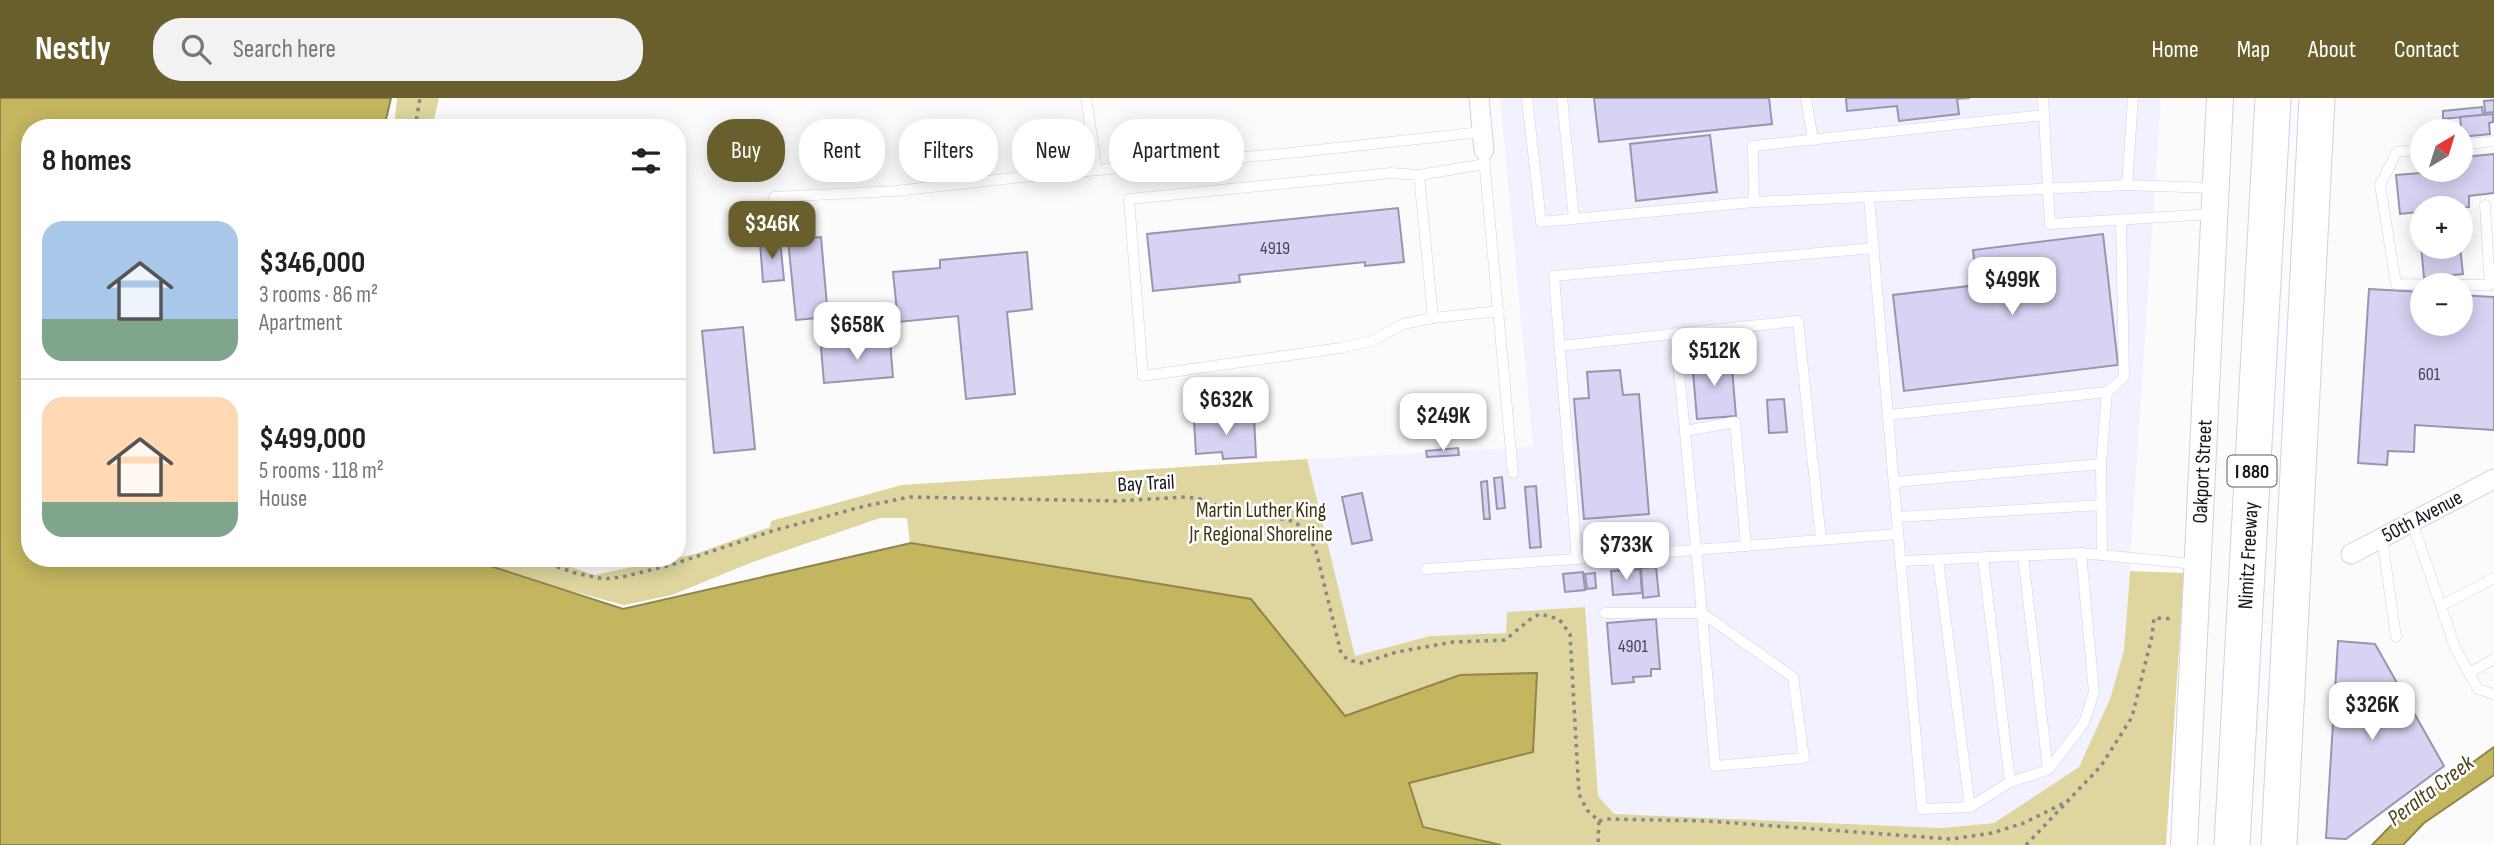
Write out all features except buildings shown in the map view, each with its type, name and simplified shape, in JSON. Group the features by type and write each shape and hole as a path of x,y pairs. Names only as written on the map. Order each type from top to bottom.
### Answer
{"highway":[{"name":"Nimitz Freeway","path":"2232,845 2273,98"},
{"name":"I 880","path":"2279,845 2317,98"}],"main road":[{"name":"Oakport Street","path":"2185,845 2220,98"}],"street":[{"path":"1479,98 1484,149"},
{"name":"50th Avenue","path":"2351,554 2494,479"}],"lane":[{"path":"1086,98 1097,170"},
{"path":"1527,98 1541,222 1754,202 2127,185 2216,201"},
{"path":"1562,98 1574,218"},
{"path":"1806,98 1813,140"},
{"path":"2043,98 2050,224 2121,219 2216,201"},
{"path":"2127,185 2133,98"},
{"path":"1754,202 1753,146 2044,115"},
{"path":"2473,143 2494,141"},
{"path":"774,197 894,191 1290,153 1484,149"},
{"path":"1484,149 1419,175 1391,173 1129,199 1143,376 1340,348 1372,341 1403,324 1499,311"},
{"path":"1484,149 1513,473"},
{"path":"2410,150 2397,152 2379,185 2396,284 2492,285 2485,205"},
{"path":"1419,175 1433,318"},
{"path":"1869,197 1922,809 1970,807 2010,782 2048,770 2084,723 2094,692 2081,553"},
{"path":"1888,415 2107,392 2124,376 2121,219"},
{"path":"1577,559 1554,276 1874,248"},
{"path":"1559,346 1798,321 1821,540"},
{"path":"1605,613 1702,613 1793,677 1804,758 1714,766 1702,613 1698,550 1675,333"},
{"path":"2102,555 2101,464 2107,392"},
{"path":"1685,431 1735,422 1746,546"},
{"path":"1894,482 2101,464"},
{"path":"1897,517 2102,506"},
{"path":"2412,522 2456,650 2477,689 2494,694"},
{"path":"1426,569 1898,534"},
{"path":"2382,538 2396,637"},
{"path":"1901,561 2081,553 2199,564"},
{"path":"2023,556 2048,770"},
{"path":"1983,558 2010,782"},
{"path":"1938,560 1970,807"},
{"path":"2441,606 2494,578"},
{"path":"2469,673 2494,659"}],"path":[{"path":"416,119 420,98"},
{"name":"Bay Trail","path":"686,560 772,531 910,497 1116,501 1186,497 1234,512 1289,520 1301,526 1316,551 1341,653 1348,660 1362,663 1397,652 1453,642 1505,640 1540,614 1559,618 1570,634 1579,794 1587,810 1599,821"},
{"name":"Bay Trail","path":"558,567 604,579 663,567"},
{"path":"2026,845 2101,766 2132,717 2154,618 2195,621"},
{"path":"1598,845 1599,821 1606,819 1707,821 1951,839 1992,833 2024,822 2067,801"}],"shaded area":[{"path":"0,98 391,98 386,119 21,119 21,567 494,567 623,609 911,543 1251,599 1345,716 1460,675 1537,673 1533,752 1409,783 1423,827 1501,845 0,845"},
{"path":"1500,98 2161,98 2124,650 2110,699 2079,767 1994,823 1942,828 1613,814 1598,796 1585,607 1508,612 1506,633 1430,636 1355,656 1307,459 1533,447"},
{"path":"2494,747 2494,775 2424,823 2403,845 2372,845 2404,812"}],"green space":[{"path":"397,98 439,98 434,119 395,119"},
{"name":"Martin Luther King Jr Regional Shoreline","path":"0,410 21,514 21,567 493,567 511,573 498,567 571,567 594,575 632,567 686,567 686,556 770,527 771,521 902,485 1307,459 1355,656 1430,636 1506,633 1507,612 1585,607 1598,796 1614,814 1942,828 1994,823 2079,767 2110,699 2124,650 2130,571 2184,573 2166,845 0,845","holes":["880,518 907,518 910,543 623,609 564,589 624,605 672,595 750,563"]}],"water label":[{"name":"Peralta Creek","path":"2430,790"}]}
